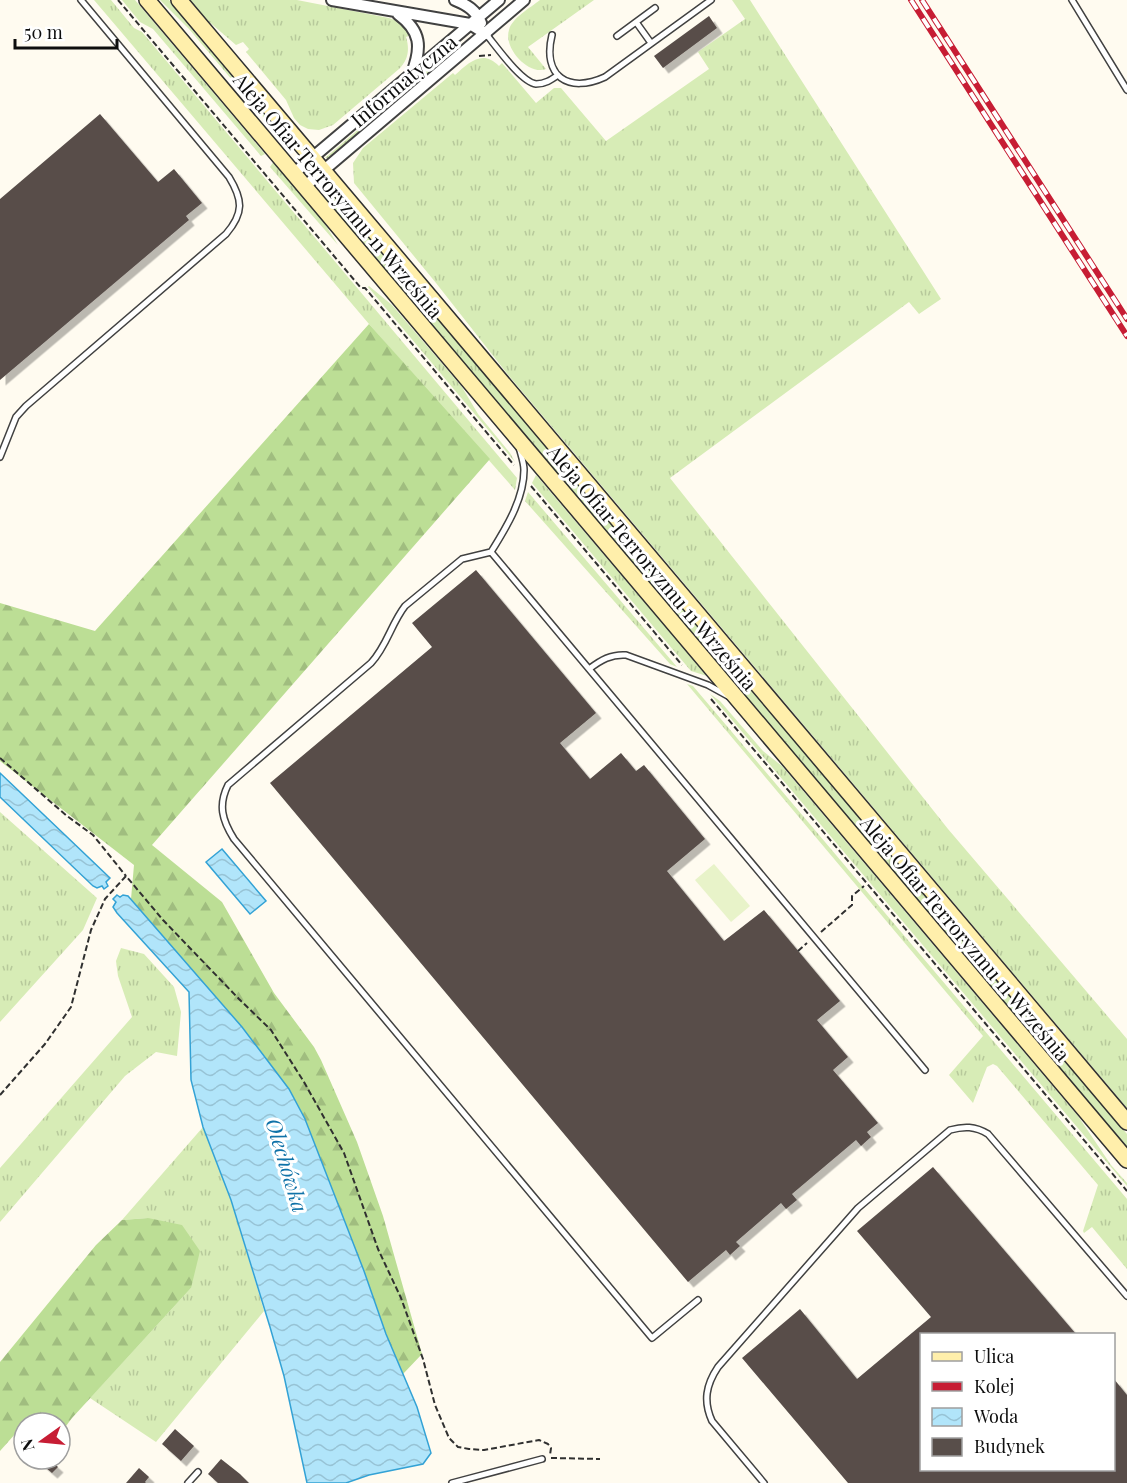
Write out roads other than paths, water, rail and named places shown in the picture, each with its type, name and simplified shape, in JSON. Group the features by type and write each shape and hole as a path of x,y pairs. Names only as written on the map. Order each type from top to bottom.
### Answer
{"street":[{"name":"Aleja Ofiar Terroryzmu 11 Września","path":"147,0 1127,1160"},
{"name":"Aleja Ofiar Terroryzmu 11 Września","path":"179,0 1127,1122"},
{"path":"332,0 395,12 475,21"},
{"path":"455,0 466,5 486,34"},
{"name":"Informatyczna","path":"293,174 499,0"},
{"name":"Informatyczna","path":"304,187 524,0"},
{"path":"395,12 409,23 417,39 418,52 411,75"}],"lane":[{"path":"0,456 16,417 26,406 226,234 236,223 239,213 240,202 237,190 229,177 81,0"},
{"path":"552,35 549,49 551,63 558,75 568,82 581,85 592,83 605,77 711,0"},
{"path":"1072,0 1127,90"},
{"path":"617,36 655,8"},
{"path":"636,22 651,43"},
{"path":"486,34 522,76 535,84 548,82 558,75"},
{"path":"516,437 525,467 524,477 520,495 506,527 491,552 462,559 405,606 398,615 380,654 228,785 221,807 223,819 234,839 652,1338 698,1300"},
{"path":"491,552 925,1071"},
{"path":"590,669 607,657 618,654 708,685 741,704"},
{"path":"764,1483 712,1420 707,1408 706,1397 711,1378 718,1367 858,1208 950,1130 967,1126 988,1134 1127,1296"},
{"path":"452,1483 542,1459"},
{"path":"188,1483 198,1472"}],"water":[{"path":"0,773 110,878 106,882 108,886 104,889 102,886 97,888 93,886 0,797"},
{"path":"222,849 266,901 250,914 206,862"},
{"name":"Olechówka","path":"117,895 128,896 242,1027 289,1089 305,1119 386,1334 417,1407 431,1453 423,1464 369,1475 346,1483 307,1483 284,1376 270,1327 231,1200 203,1127 191,1080 189,992 117,913 113,907 116,902 113,899"}],"railway":[{"path":"911,0 1127,336"},
{"path":"922,0 1127,319"}]}
